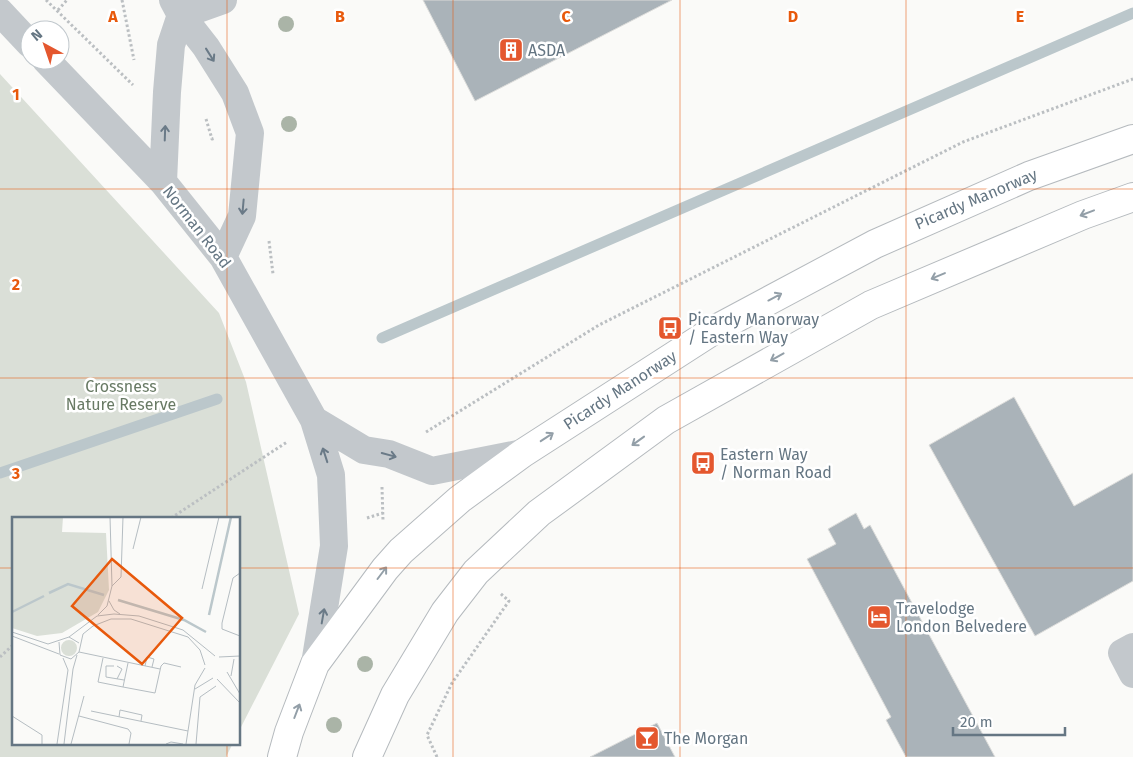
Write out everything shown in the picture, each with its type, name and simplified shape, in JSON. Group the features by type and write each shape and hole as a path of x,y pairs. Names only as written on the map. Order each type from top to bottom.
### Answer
{"main road":[{"name":"Picardy Manorway","path":"282,757 289,732 315,664 401,551 460,499 522,453 714,330 875,244 1029,176 1133,139"},
{"path":"367,757 395,695 446,612 476,572 539,513 658,426 871,305 1083,215 1133,196"}],"street":[{"path":"177,8 223,0"},
{"path":"163,182 166,92 177,8"},
{"path":"177,8 206,47 235,94 250,133 242,216 223,257"},
{"path":"0,12 20,33"},
{"name":"Norman Road","path":"56,70 163,182 223,257 288,371 307,409 332,475 334,546 315,664"},
{"path":"307,409 364,450 389,454 432,471 522,453"},
{"path":"1133,647 1122,653 1133,674"}],"path":[{"path":"46,0 134,86"},
{"path":"58,10 66,0"},
{"path":"122,0 135,65"},
{"path":"425,432 598,325 963,142 1133,79"},
{"path":"173,517 289,441"},
{"path":"382,487 383,528"},
{"path":"362,520 383,514"},
{"path":"437,757 427,735 452,683 509,601"},
{"path":"0,657 12,646"}],"green space":[{"name":"Crossness Nature Reserve","path":"0,74 219,313 246,382 299,614 240,729 240,517 12,517 12,744 232,744 226,757 0,757"}],"building":[{"name":"ASDA","path":"423,0 672,0 475,101"},
{"path":"1014,397 1074,506 1133,473 1133,581 1035,636 929,445"},
{"name":"Travelodge London Belvedere","path":"856,513 864,529 870,525 995,757 906,757 886,720 891,717 807,559 836,544 828,529"},
{"path":"657,723 675,757 590,757"}],"waterway":[{"path":"382,338 1133,13"},
{"path":"0,473 217,399"}],"place":[{"name":"ASDA","path":"511,50"},
{"name":"Picardy Manorway / Eastern Way","path":"670,328"},
{"name":"Eastern Way / Norman Road","path":"703,463"},
{"name":"Travelodge London Belvedere","path":"879,617"},
{"name":"The Morgan","path":"647,738"}]}
